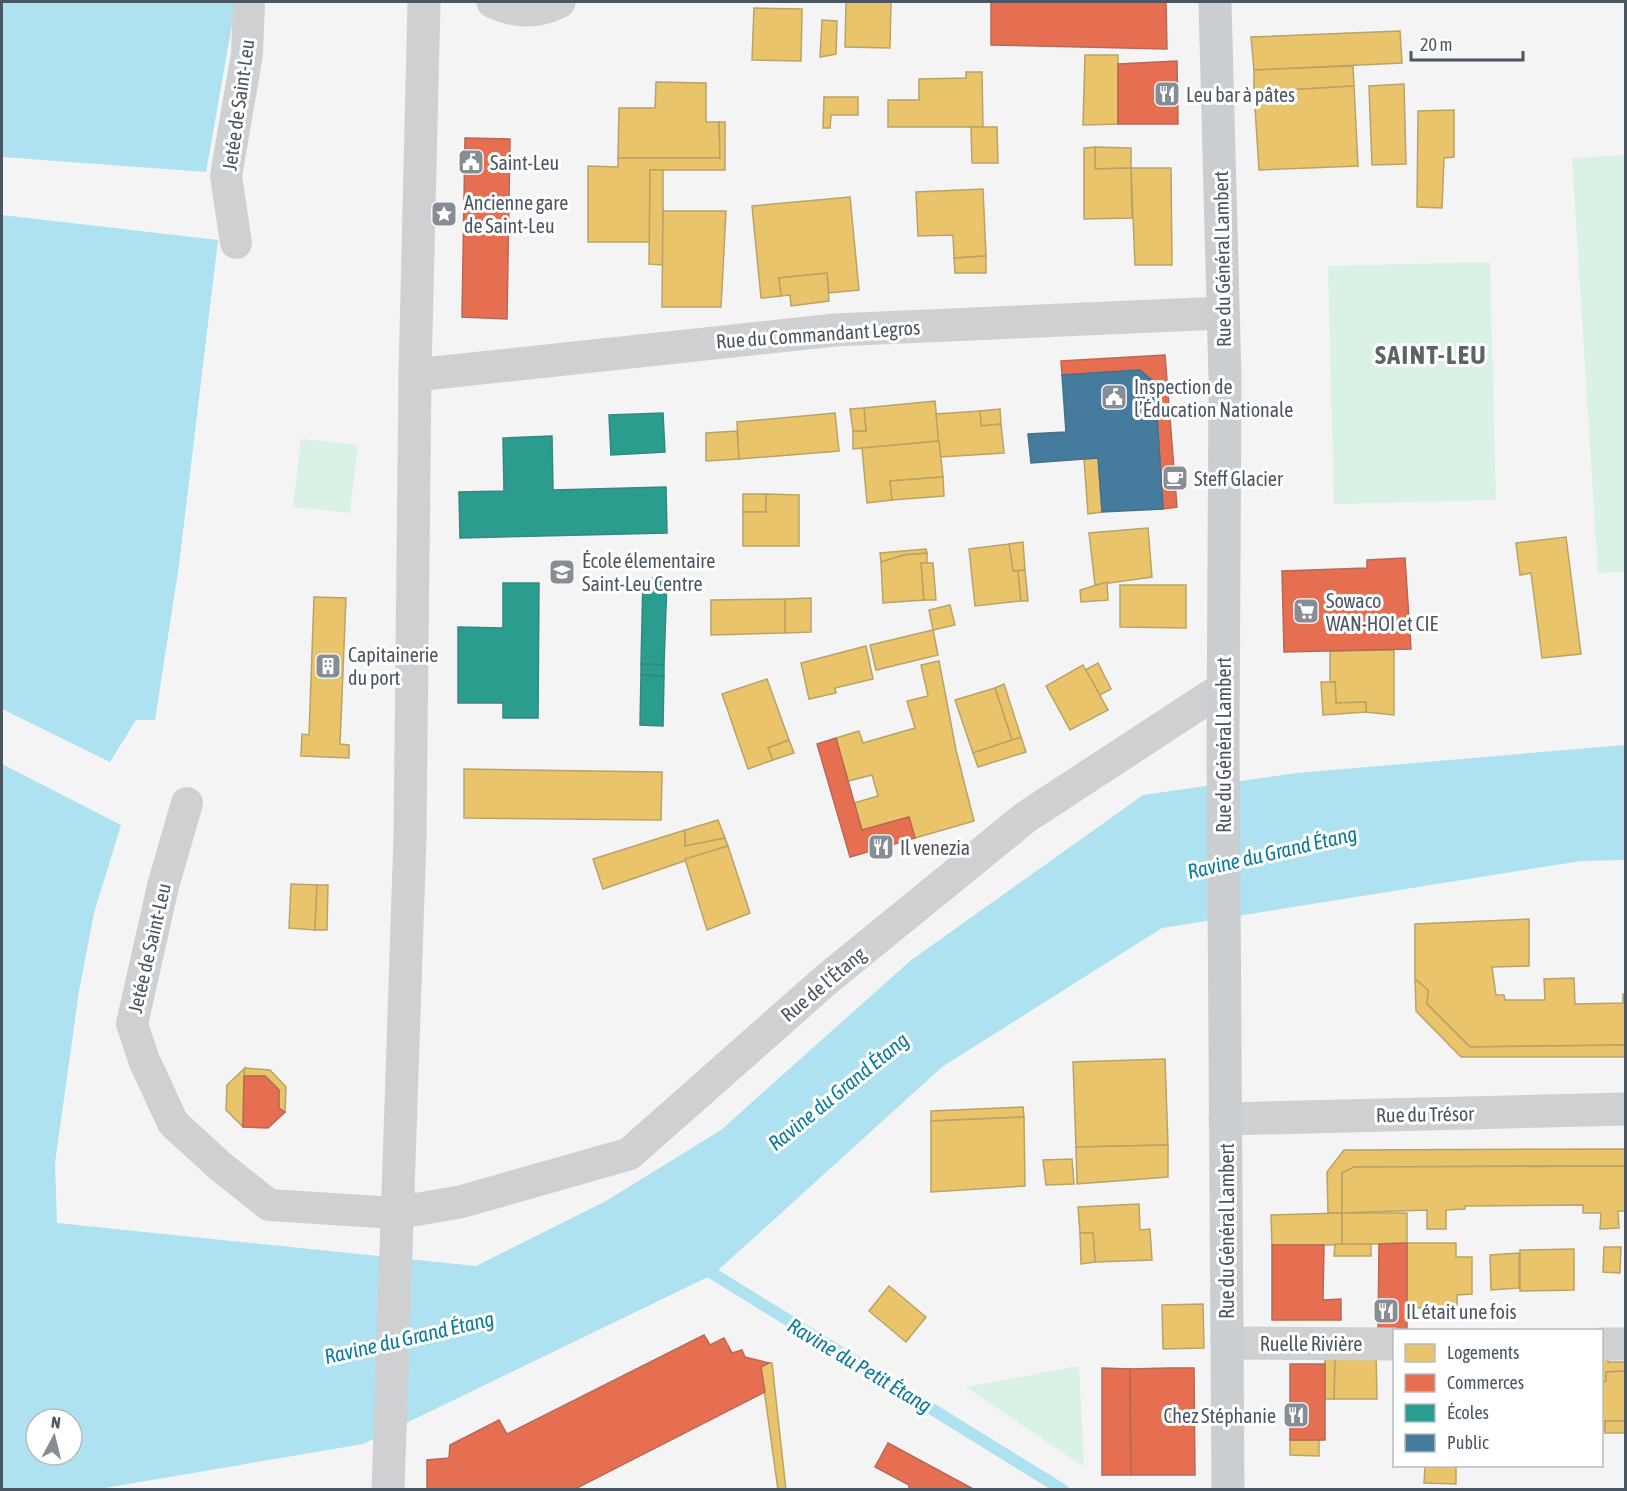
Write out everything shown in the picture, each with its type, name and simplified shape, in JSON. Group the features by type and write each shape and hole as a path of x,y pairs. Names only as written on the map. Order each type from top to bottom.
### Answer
{"main road":[{"name":"Rue du Général Lambert","path":"1215,2 1223,313 1222,746 1228,1490"}],"street":[{"name":"Jetée de Saint-Leu","path":"236,243 226,176 247,54 249,2"},
{"path":"387,1474 410,836 415,375 424,2"},
{"path":"494,2 507,8 529,11 549,7 559,2"},
{"name":"Rue du Commandant Legros","path":"415,375 835,330 1223,313"},
{"name":"Rue de l'Étang","path":"395,1228 460,1202 629,1154 827,979 1026,817 1223,688"},
{"name":"Jetée de Saint-Leu","path":"187,803 163,886 132,1024 144,1060 173,1123 220,1166 269,1205 395,1228"},
{"name":"Rue du Trésor","path":"1225,1119 1626,1109"},
{"name":"Ruelle Rivière","path":"1227,1343 1393,1344"},
{"path":"1603,1344 1626,1344"}],"green space":[{"path":"1625,155 1625,572 1598,573 1572,158"},
{"path":"1490,262 1496,500 1334,504 1328,266"},
{"path":"301,439 358,445 350,513 293,507"},
{"path":"1079,1366 1084,1467 966,1387"}],"water":[{"path":"2,2 236,2 206,172 2,157"},
{"path":"2,215 218,240 179,565 155,720 136,720 110,762 2,709"},
{"name":"Ravine du Grand Étang","path":"1625,745 1625,860 1581,861 1162,928 942,1067 714,1274 363,1444 99,1489 2,1489 2,764 121,825 94,913 79,991 55,1163 57,1223 476,1266 606,1201 721,1130 910,961 1143,795 1297,773"}],"building: Logements":[{"path":"846,2 891,2 890,48 845,47"},
{"path":"754,8 802,9 801,61 752,60"},
{"path":"822,20 837,21 836,54 820,57"},
{"path":"1400,31 1402,63 1254,70 1251,37"},
{"path":"1085,55 1118,55 1118,124 1083,125"},
{"path":"1353,66 1354,86 1254,92 1254,70"},
{"path":"966,72 982,72 983,127 888,127 888,100 919,100 919,79 966,78"},
{"path":"656,82 706,83 706,122 719,122 720,158 618,158 619,108 655,108"},
{"path":"1404,84 1406,164 1372,165 1369,86"},
{"path":"1354,86 1358,166 1259,170 1254,92"},
{"path":"824,97 858,97 858,115 831,115 830,128 823,128"},
{"path":"1454,110 1454,157 1444,158 1442,208 1417,207 1418,111"},
{"path":"719,122 725,122 725,170 650,170 650,242 588,242 588,166 618,167 618,158 720,158"},
{"path":"971,127 997,127 998,163 972,163"},
{"path":"1095,147 1131,148 1131,168 1095,169"},
{"path":"1095,147 1095,169 1131,168 1132,218 1084,219 1084,148"},
{"path":"1131,168 1171,168 1172,265 1135,265"},
{"path":"650,170 663,170 663,265 649,264"},
{"path":"983,189 986,256 954,258 953,235 918,236 916,192"},
{"path":"850,197 859,290 829,293 827,273 779,278 781,296 761,298 752,206"},
{"path":"663,211 726,211 721,307 662,307"},
{"path":"986,256 986,273 955,273 954,258"},
{"path":"827,273 829,301 791,306 790,295 781,296 779,278"},
{"path":"935,401 939,441 853,449 853,431 866,431 864,408"},
{"path":"864,408 866,431 853,431 850,409"},
{"path":"1000,409 1001,424 981,426 980,411"},
{"path":"980,411 981,426 1001,424 1004,453 940,457 936,414"},
{"path":"835,413 839,451 739,459 737,422"},
{"path":"737,431 739,459 706,461 706,433"},
{"path":"939,441 943,477 890,481 892,500 867,503 862,448"},
{"path":"1098,458 1102,512 1088,514 1084,459"},
{"path":"943,477 944,496 892,500 890,481"},
{"path":"743,494 766,494 766,512 743,512"},
{"path":"766,494 799,495 799,546 743,546 743,512 766,512"},
{"path":"1148,528 1152,577 1095,585 1089,533"},
{"path":"1566,537 1581,654 1542,658 1531,573 1520,575 1516,543"},
{"path":"1023,542 1025,570 1013,571 1009,544"},
{"path":"1009,544 1013,571 1018,571 1021,601 975,606 969,549"},
{"path":"926,549 927,553 904,555 881,562 880,553"},
{"path":"927,553 927,563 921,563 924,600 883,603 881,562 904,555"},
{"path":"921,563 933,563 936,600 924,600"},
{"path":"1025,570 1028,601 1021,601 1018,571"},
{"path":"1107,582 1108,600 1081,602 1080,590"},
{"path":"1120,585 1186,585 1186,628 1120,627"},
{"name":"Capitainerie du port","path":"314,597 346,598 340,744 349,745 349,758 301,756 302,734 309,735"},
{"path":"811,598 811,632 785,633 785,599"},
{"path":"785,599 785,633 711,635 711,600"},
{"path":"950,605 955,625 933,630 929,610"},
{"path":"933,630 938,655 876,670 870,645"},
{"path":"866,646 873,679 835,688 836,693 809,699 801,663"},
{"path":"1394,650 1394,715 1366,712 1366,702 1336,703 1335,682 1330,682 1330,651"},
{"path":"939,661 956,750 974,821 915,838 909,817 862,830 854,803 878,796 872,775 848,781 836,738 859,731 863,743 915,728 907,701 928,696 921,665"},
{"path":"1098,663 1111,689 1100,695 1085,670"},
{"path":"1083,665 1108,710 1070,730 1046,686"},
{"path":"767,679 789,740 768,748 773,760 748,769 722,694"},
{"path":"1321,682 1335,682 1336,703 1366,702 1366,712 1323,715"},
{"path":"1004,684 1021,737 1012,740 995,688"},
{"path":"995,688 1012,740 973,753 955,700"},
{"path":"1021,737 1026,752 978,767 973,753"},
{"path":"789,740 794,753 773,760 768,748"},
{"path":"464,769 662,772 661,820 464,818"},
{"path":"718,820 725,838 685,846 685,830"},
{"path":"685,830 685,846 725,838 728,846 603,889 593,859"},
{"path":"728,846 750,913 707,930 685,859"},
{"path":"291,884 317,885 315,930 289,928"},
{"path":"317,885 328,885 327,930 315,930"},
{"path":"1529,919 1529,966 1492,967 1496,995 1504,995 1505,1000 1545,1000 1544,979 1574,978 1575,1004 1623,1003 1623,994 1626,994 1626,1045 1470,1047 1427,1004 1428,990 1415,979 1415,924"},
{"path":"1415,979 1428,990 1427,1004 1470,1047 1626,1045 1626,1057 1461,1057 1416,1011"},
{"path":"1165,1059 1168,1145 1076,1147 1073,1062"},
{"path":"245,1068 243,1127 226,1110 227,1085"},
{"path":"245,1068 270,1070 286,1087 285,1112 279,1108 279,1090 265,1076 244,1076"},
{"path":"1023,1107 1024,1117 931,1121 931,1111"},
{"path":"1024,1117 1025,1186 931,1192 931,1121"},
{"path":"1168,1145 1168,1177 1077,1184 1076,1147"},
{"path":"1626,1149 1626,1166 1354,1167 1342,1173 1342,1213 1328,1213 1327,1172 1344,1150"},
{"path":"1072,1159 1074,1184 1046,1185 1043,1160"},
{"path":"1626,1166 1626,1211 1618,1211 1619,1228 1600,1229 1601,1213 1583,1213 1583,1205 1465,1206 1465,1209 1446,1210 1446,1229 1427,1229 1427,1210 1342,1213 1342,1173 1354,1167"},
{"path":"1139,1204 1140,1230 1150,1229 1152,1260 1095,1262 1093,1233 1080,1233 1078,1207"},
{"path":"1342,1213 1342,1245 1272,1245 1271,1215"},
{"path":"1342,1213 1407,1213 1407,1243 1342,1245"},
{"path":"1080,1233 1093,1233 1095,1262 1081,1264"},
{"path":"1407,1243 1456,1243 1456,1257 1472,1257 1472,1294 1457,1295 1457,1307 1407,1308"},
{"path":"1335,1244 1371,1244 1371,1256 1334,1256"},
{"path":"1604,1247 1621,1247 1620,1273 1603,1272"},
{"path":"1574,1249 1574,1290 1520,1291 1520,1250"},
{"path":"1519,1253 1519,1288 1491,1290 1490,1255"},
{"path":"889,1286 926,1317 906,1342 869,1311"},
{"path":"1203,1304 1204,1348 1163,1349 1162,1305"},
{"path":"1335,1351 1376,1351 1377,1399 1334,1399"},
{"path":"1335,1351 1334,1399 1325,1399 1325,1352"},
{"path":"1603,1355 1608,1355 1608,1362 1626,1362 1626,1371 1606,1372 1606,1382 1603,1381"},
{"path":"772,1363 786,1490 778,1490 761,1367"},
{"path":"1626,1371 1626,1421 1605,1421 1605,1430 1603,1430 1603,1381 1606,1382 1606,1372"},
{"path":"1605,1421 1626,1421 1626,1433 1605,1433"},
{"path":"1290,1440 1319,1440 1319,1456 1290,1455"},
{"path":"1425,1467 1456,1467 1456,1484 1424,1483"}],"building: Commerces":[{"path":"991,2 1166,2 1167,49 991,45"},
{"path":"1177,61 1178,124 1118,124 1118,64"},
{"path":"465,138 510,139 507,319 462,317"},
{"path":"1165,355 1177,507 1163,509 1155,383 1140,370 1062,375 1061,361"},
{"path":"1405,558 1411,649 1284,652 1282,571 1367,568 1367,560"},
{"path":"836,738 862,830 909,817 915,838 850,857 817,744"},
{"path":"244,1076 265,1076 279,1090 279,1108 285,1112 268,1128 243,1127"},
{"path":"1407,1243 1407,1329 1378,1331 1379,1244"},
{"path":"1272,1245 1324,1245 1323,1300 1341,1299 1341,1320 1272,1320"},
{"path":"704,1335 710,1345 724,1338 732,1353 742,1350 745,1357 769,1363 761,1367 765,1392 573,1490 427,1490 427,1460 449,1458 450,1445 499,1420 507,1434"},
{"path":"1290,1364 1325,1364 1325,1440 1290,1440"},
{"path":"1102,1368 1130,1369 1131,1475 1102,1475"},
{"path":"1194,1368 1195,1475 1131,1475 1130,1369"},
{"path":"888,1443 975,1490 909,1490 909,1485 875,1467"}],"building: Écoles":[{"path":"663,413 665,452 611,455 609,415"},
{"path":"552,436 553,490 666,487 667,533 460,538 459,492 504,491 503,438"},
{"path":"643,578 667,579 664,665 641,664"},
{"path":"503,583 539,583 538,718 503,718 503,703 458,703 458,627 503,628"},
{"path":"641,664 664,665 664,676 641,675"},
{"path":"641,675 664,676 663,726 640,725"}],"building: Public":[{"path":"1140,370 1155,383 1163,509 1102,512 1098,458 1031,463 1028,434 1066,432 1062,375"}],"waterway":[{"name":"Ravine du Petit Étang","path":"702,1267 1063,1490"}],"place":[{"name":"Leu bar à pâtes","path":"1167,94"},
{"name":"Saint-Leu","path":"471,162"},
{"name":"Ancienne gare de Saint-Leu","path":"444,214"},
{"name":"Inspection de l’Éducation Nationale","path":"1114,397"},
{"name":"Steff Glacier","path":"1175,478"},
{"name":"École élementaire Saint-Leu Centre","path":"562,572"},
{"name":"Sowaco WAN-HOI et CIE","path":"1306,611"},
{"name":"Capitainerie du port","path":"328,666"},
{"name":"Il venezia","path":"881,847"},
{"name":"IL était une fois","path":"1386,1311"},
{"name":"Chez Stéphanie","path":"1296,1415"}],"district":[{"name":"SAINT-LEU","path":"1431,355"}]}
